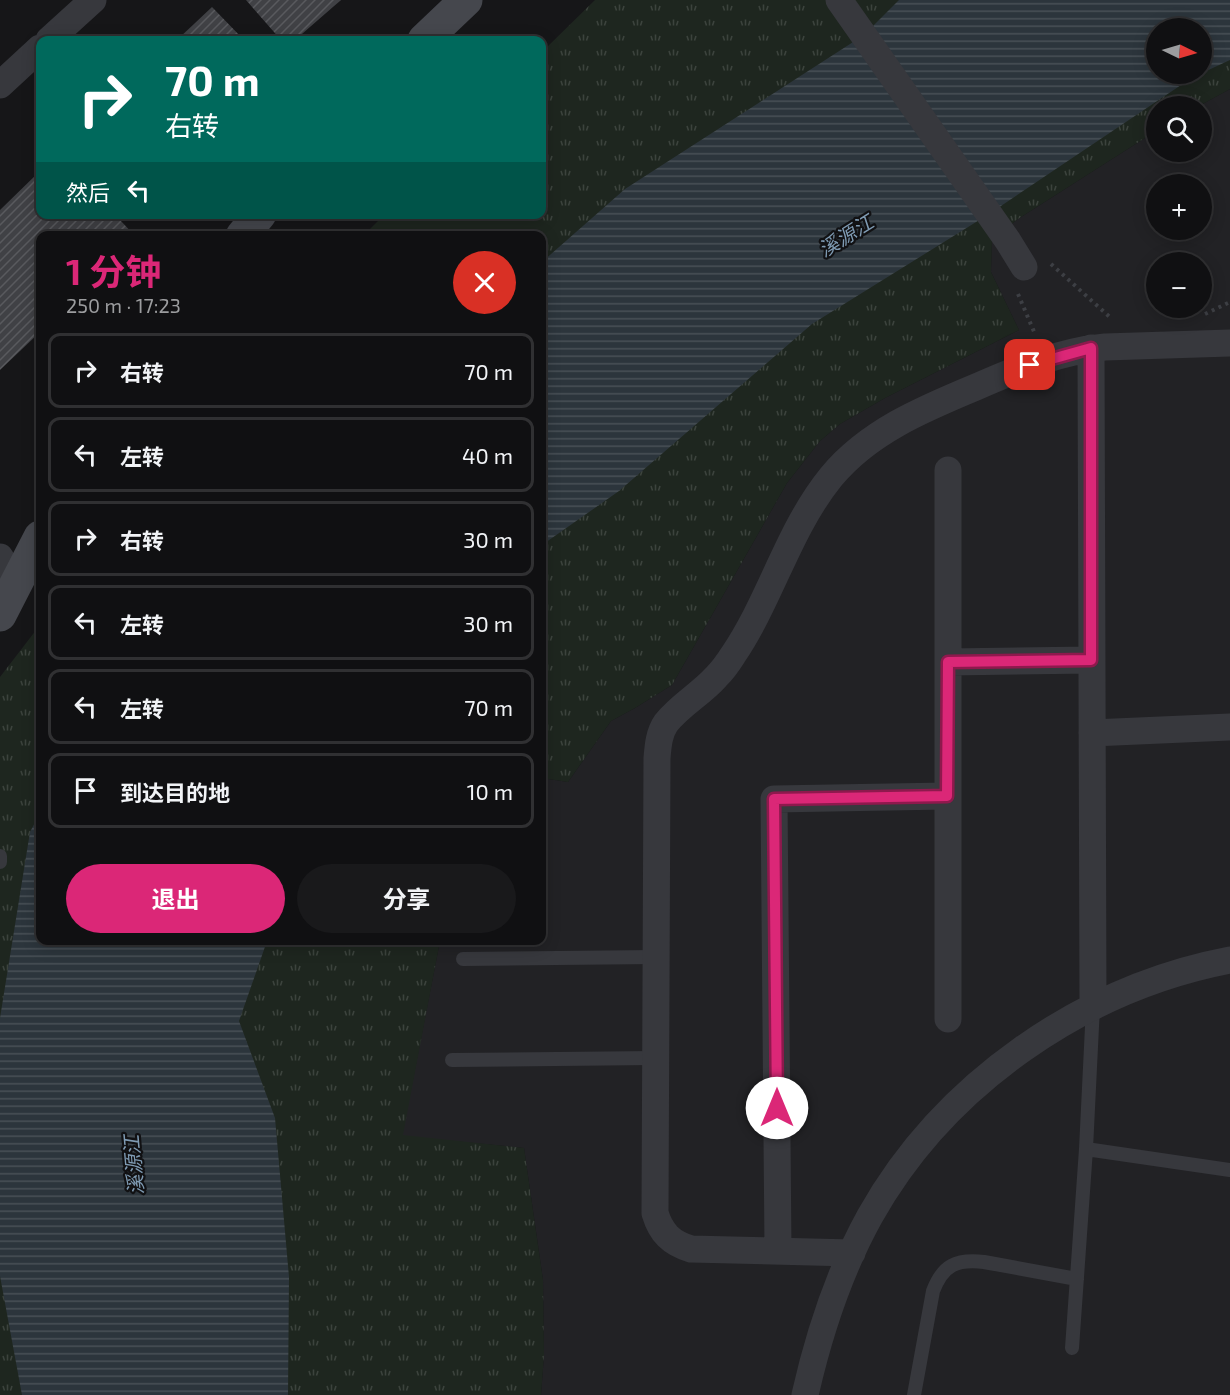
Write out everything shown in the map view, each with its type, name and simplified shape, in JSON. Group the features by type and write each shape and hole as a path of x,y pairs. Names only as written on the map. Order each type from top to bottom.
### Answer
{"main road":[{"path":"428,36 466,0"},
{"path":"247,231 256,219"},
{"path":"0,615 8,569 36,541"}],"street":[{"path":"53,36 93,0"},
{"path":"839,0 1024,267"},
{"path":"0,85 36,52"},
{"path":"852,1253 692,1249 678,1245 667,1237 659,1226 655,1213 657,758 659,739 665,724 716,678 732,657 812,505 831,477 853,454 874,437 926,408 1013,371 1091,348 1230,343"},
{"path":"1091,348 1093,1006"},
{"path":"948,470 948,1019"},
{"path":"948,662 1091,660"},
{"path":"1092,733 1230,727"},
{"path":"778,1250 774,799 947,796"},
{"path":"805,1395 830,1306 852,1253 871,1215 892,1182 919,1145 942,1120 1010,1059 1093,1006 1165,977 1230,960"}],"lane":[{"path":"0,856 0,862"},
{"path":"464,960 656,957"},
{"path":"1072,1348 1093,1006"},
{"path":"452,1060 655,1058"},
{"path":"1086,1149 1230,1170"},
{"path":"914,1395 933,1291 938,1277 947,1268 970,1260 1077,1279"}],"path":[{"path":"1046,360 1010,275 1046,259 1140,345"}],"shaded area":[{"path":"1230,89 1230,1395 541,1395 544,1355 543,1280 524,1148 402,1136 439,945 546,945 546,779 568,782 611,721 672,685 787,483 820,441 840,424 885,398 1019,330 991,272 992,239 1018,219 1146,137 1146,162 1212,162 1212,99"}],"green space":[{"path":"595,0 1230,0 1230,89 1212,99 1212,96 1146,96 1146,137 1018,219 992,239 991,272 1019,330 885,398 840,424 820,441 787,483 672,685 611,721 568,782 546,779 546,231 368,231 380,219 546,219 546,48"},
{"path":"36,630 36,945 439,945 403,1135 524,1148 543,1280 544,1355 541,1395 0,1395 0,677"}],"water":[{"name":"溪源江","path":"899,0 1230,0 1230,60 1212,68 1212,18 1146,18 1146,84 1183,84 1165,96 1146,96 1146,109 989,214 812,324 619,491 546,542 546,258 625,189 864,35"},
{"name":"溪源江","path":"36,821 36,945 266,945 239,1021 275,1118 289,1277 288,1395 22,1395 0,1276 0,1018 30,832"}],"building":[{"path":"246,0 341,0 300,36 278,36"},
{"path":"212,7 240,36 181,36"},
{"path":"36,175 36,219 121,219 130,231 36,231 36,336 0,370 0,210"}],"route":[{"path":"777,1108 774,799 947,796 948,662 1091,660 1091,348 1030,365"}]}
